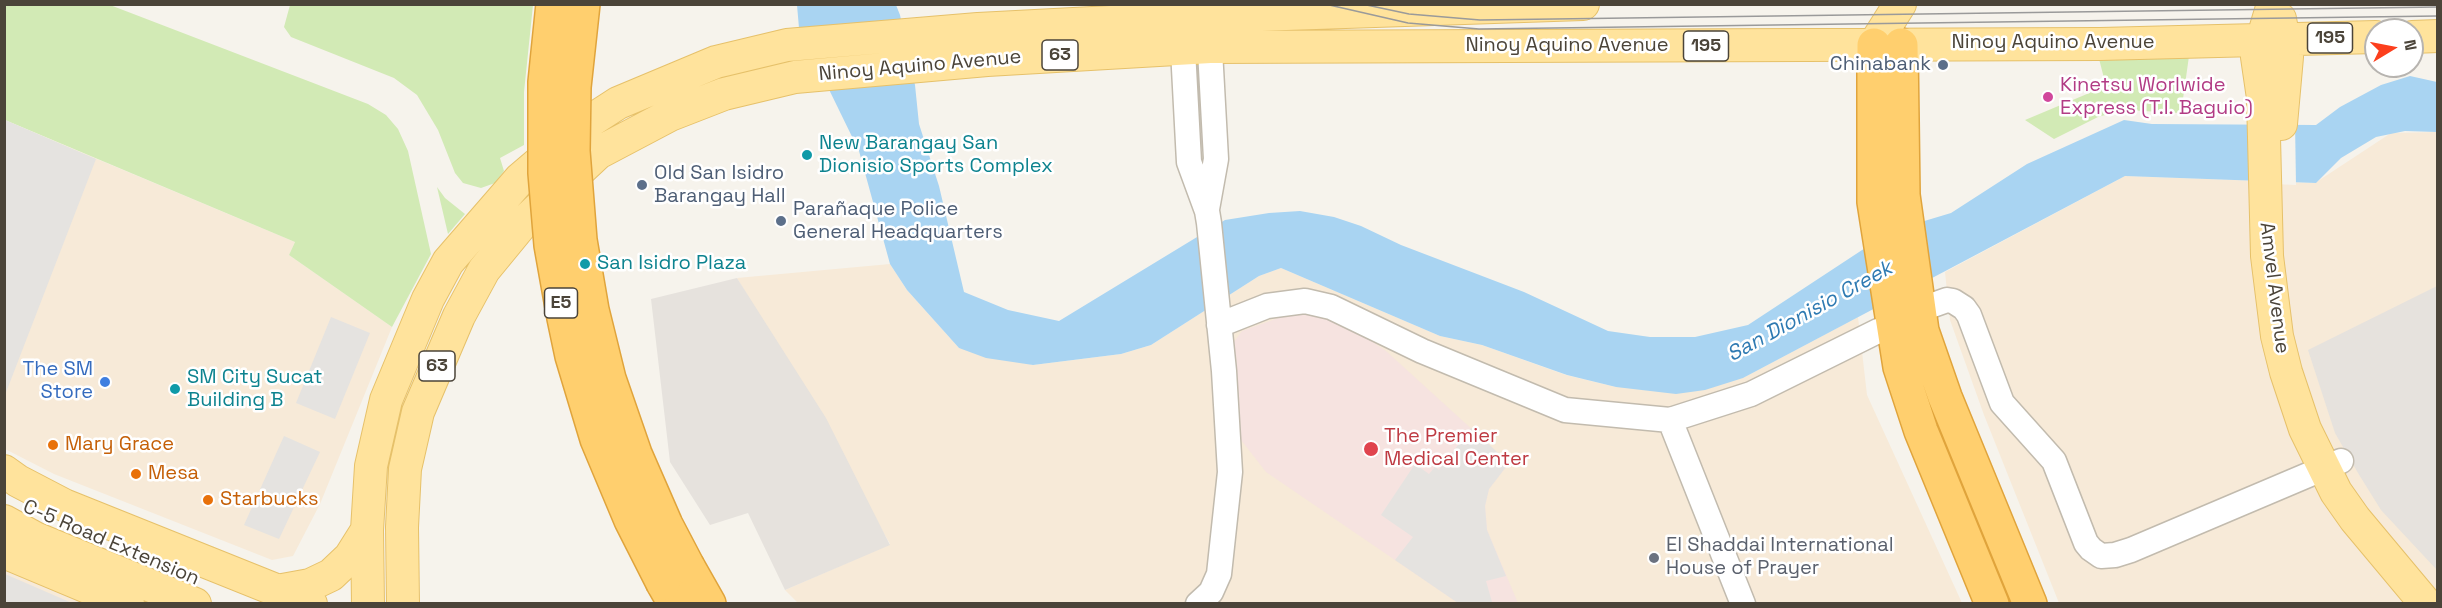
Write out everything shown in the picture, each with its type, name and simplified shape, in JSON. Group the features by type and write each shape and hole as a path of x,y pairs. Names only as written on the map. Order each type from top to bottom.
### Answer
{"highway":[{"name":"E5","path":"553,4 545,82 545,173 550,235 564,318 585,402 612,477 631,520 676,584 709,603"},
{"name":"E5","path":"583,4 574,87 573,151 580,240 590,299 609,379 635,454 661,514 676,584"},
{"path":"1887,45 1873,182 1890,217 1904,310 1900,367 1914,413 1992,603"},
{"path":"1904,310 1922,331 1935,373 2030,603"}],"main road":[{"name":"Ninoy Aquino Avenue","path":"618,103 716,62 787,45 923,33 1195,23 1583,4"},
{"path":"1887,45 1900,4"},
{"name":"Amvel Avenue","path":"2275,4 2273,40 2257,57 2272,105 2273,195 2267,256 2277,336 2297,407 2332,465 2355,519 2426,603"},
{"name":"Ninoy Aquino Avenue","path":"637,131 724,94 795,77 938,63 1195,23 1887,45 2100,44 2364,37"},
{"path":"618,103 637,131"},
{"name":"63","path":"368,603 367,530 371,466 386,400 406,347 428,299 448,262 520,179 581,127 618,103"},
{"name":"63","path":"403,603 402,527 405,469 418,412 459,316 484,270 521,225 598,153 637,131"},
{"path":"498,202 521,225"},
{"name":"Amvel Avenue","path":"2332,465 2438,588"},
{"path":"6,496 34,490 265,597 311,603"},
{"name":"C-5 Road Extension","path":"6,496 35,538 195,603"},
{"path":"265,597 310,585 331,575 350,556 367,530"},
{"path":"4,552 128,603"}],"street":[{"path":"1195,23 1189,162 1208,217 1230,472 1219,574 1211,592 1198,603"},
{"path":"1218,317 1287,302 1317,303 1331,307 1422,351 1565,410 1670,420 1750,394 1904,310 1947,300 1953,301 1970,315 2002,403 2054,461 2086,543 2101,556 2131,550 2332,465"},
{"path":"1670,420 1743,603"}],"shaded area":[{"path":"4,120 295,242 289,255 392,327 320,504 293,556 272,560 54,474 5,449"},
{"path":"5,120 96,159 5,395"},
{"path":"2437,132 2437,603 2059,603 1984,415 1950,320 1945,272 2125,176 2315,183 2391,133"},
{"path":"890,264 907,290 959,348 1033,365 1121,354 1151,345 1259,276 1281,268 1440,336 1482,345 1566,375 1616,387 1743,378 1858,317 1867,395 1962,603 798,603 785,590 890,544 737,278"},
{"path":"737,278 826,418 890,545 785,590 748,513 710,525 670,462 651,299"},
{"path":"2437,286 2437,570 2381,510 2358,473 2335,433 2308,350"},
{"name":"The Premier Medical Center","path":"1305,312 1316,313 1347,325 1386,351 1509,463 1489,489 1485,506 1487,530 1518,603 1458,603 1266,472 1238,436 1234,342 1242,331 1281,317"},
{"path":"331,317 370,333 335,419 296,403"},
{"path":"1471,428 1509,463 1489,489 1485,506 1487,530 1506,576 1486,581 1492,602 1489,603 1458,603 1395,560 1413,537 1381,515 1415,464 1429,474 1435,467 1439,470"},
{"path":"284,436 320,452 279,539 244,525"},
{"path":"5,560 106,603 5,603"},
{"path":"5,574 72,603 5,603"}],"green space":[{"path":"4,5 110,5 368,104 386,115 398,129 408,151 431,254 392,327 289,255 295,242 5,120"},
{"path":"290,5 533,5 524,92 524,145 500,158 504,171 495,183 481,188 463,183 455,173 438,130 417,95 394,78 291,37 284,27"},
{"path":"2190,49 2181,113 2123,110 2098,117 2054,139 2025,120 2106,86 2097,51"},
{"path":"437,187 445,198 465,214 448,234"}],"water":[{"name":"San Dionisio Creek","path":"797,5 896,5 915,85 919,124 939,186 964,292 1008,310 1059,321 1225,220 1300,211 1334,217 1361,226 1401,245 1524,292 1608,331 1650,337 1695,337 1748,325 1891,231 1951,213 2027,164 2124,120 2152,124 2316,125 2340,107 2381,85 2404,78 2419,78 2437,82 2437,132 2405,131 2376,137 2341,158 2316,183 2125,176 1743,378 1705,390 1676,394 1616,387 1567,375 1482,345 1440,336 1281,268 1259,276 1151,345 1121,354 1033,365 986,358 959,348 907,290 890,264 859,151 799,28"}],"pier":[{"path":"2250,122 2295,122 2296,185 2251,183"}],"tram line":[{"path":"1325,4 1408,23 1479,29 2438,16"},
{"path":"1362,4 1409,14 1480,20 2438,7"}],"place":[{"name":"Chinabank","path":"1943,65"},
{"name":"Kinetsu Worlwide Express (T.I. Baguio)","path":"2048,97"},
{"name":"New Barangay San Dionisio Sports Complex","path":"807,155"},
{"name":"Old San Isidro Barangay Hall","path":"642,185"},
{"name":"Parañaque Police General Headquarters","path":"781,221"},
{"name":"San Isidro Plaza","path":"585,264"},
{"name":"The SM Store","path":"105,382"},
{"name":"SM City Sucat Building B","path":"175,389"},
{"name":"Mary Grace","path":"53,445"},
{"name":"The Premier Medical Center","path":"1371,449"},
{"name":"Mesa","path":"136,474"},
{"name":"Starbucks","path":"208,500"},
{"name":"El Shaddai International House of Prayer","path":"1654,558"}]}
